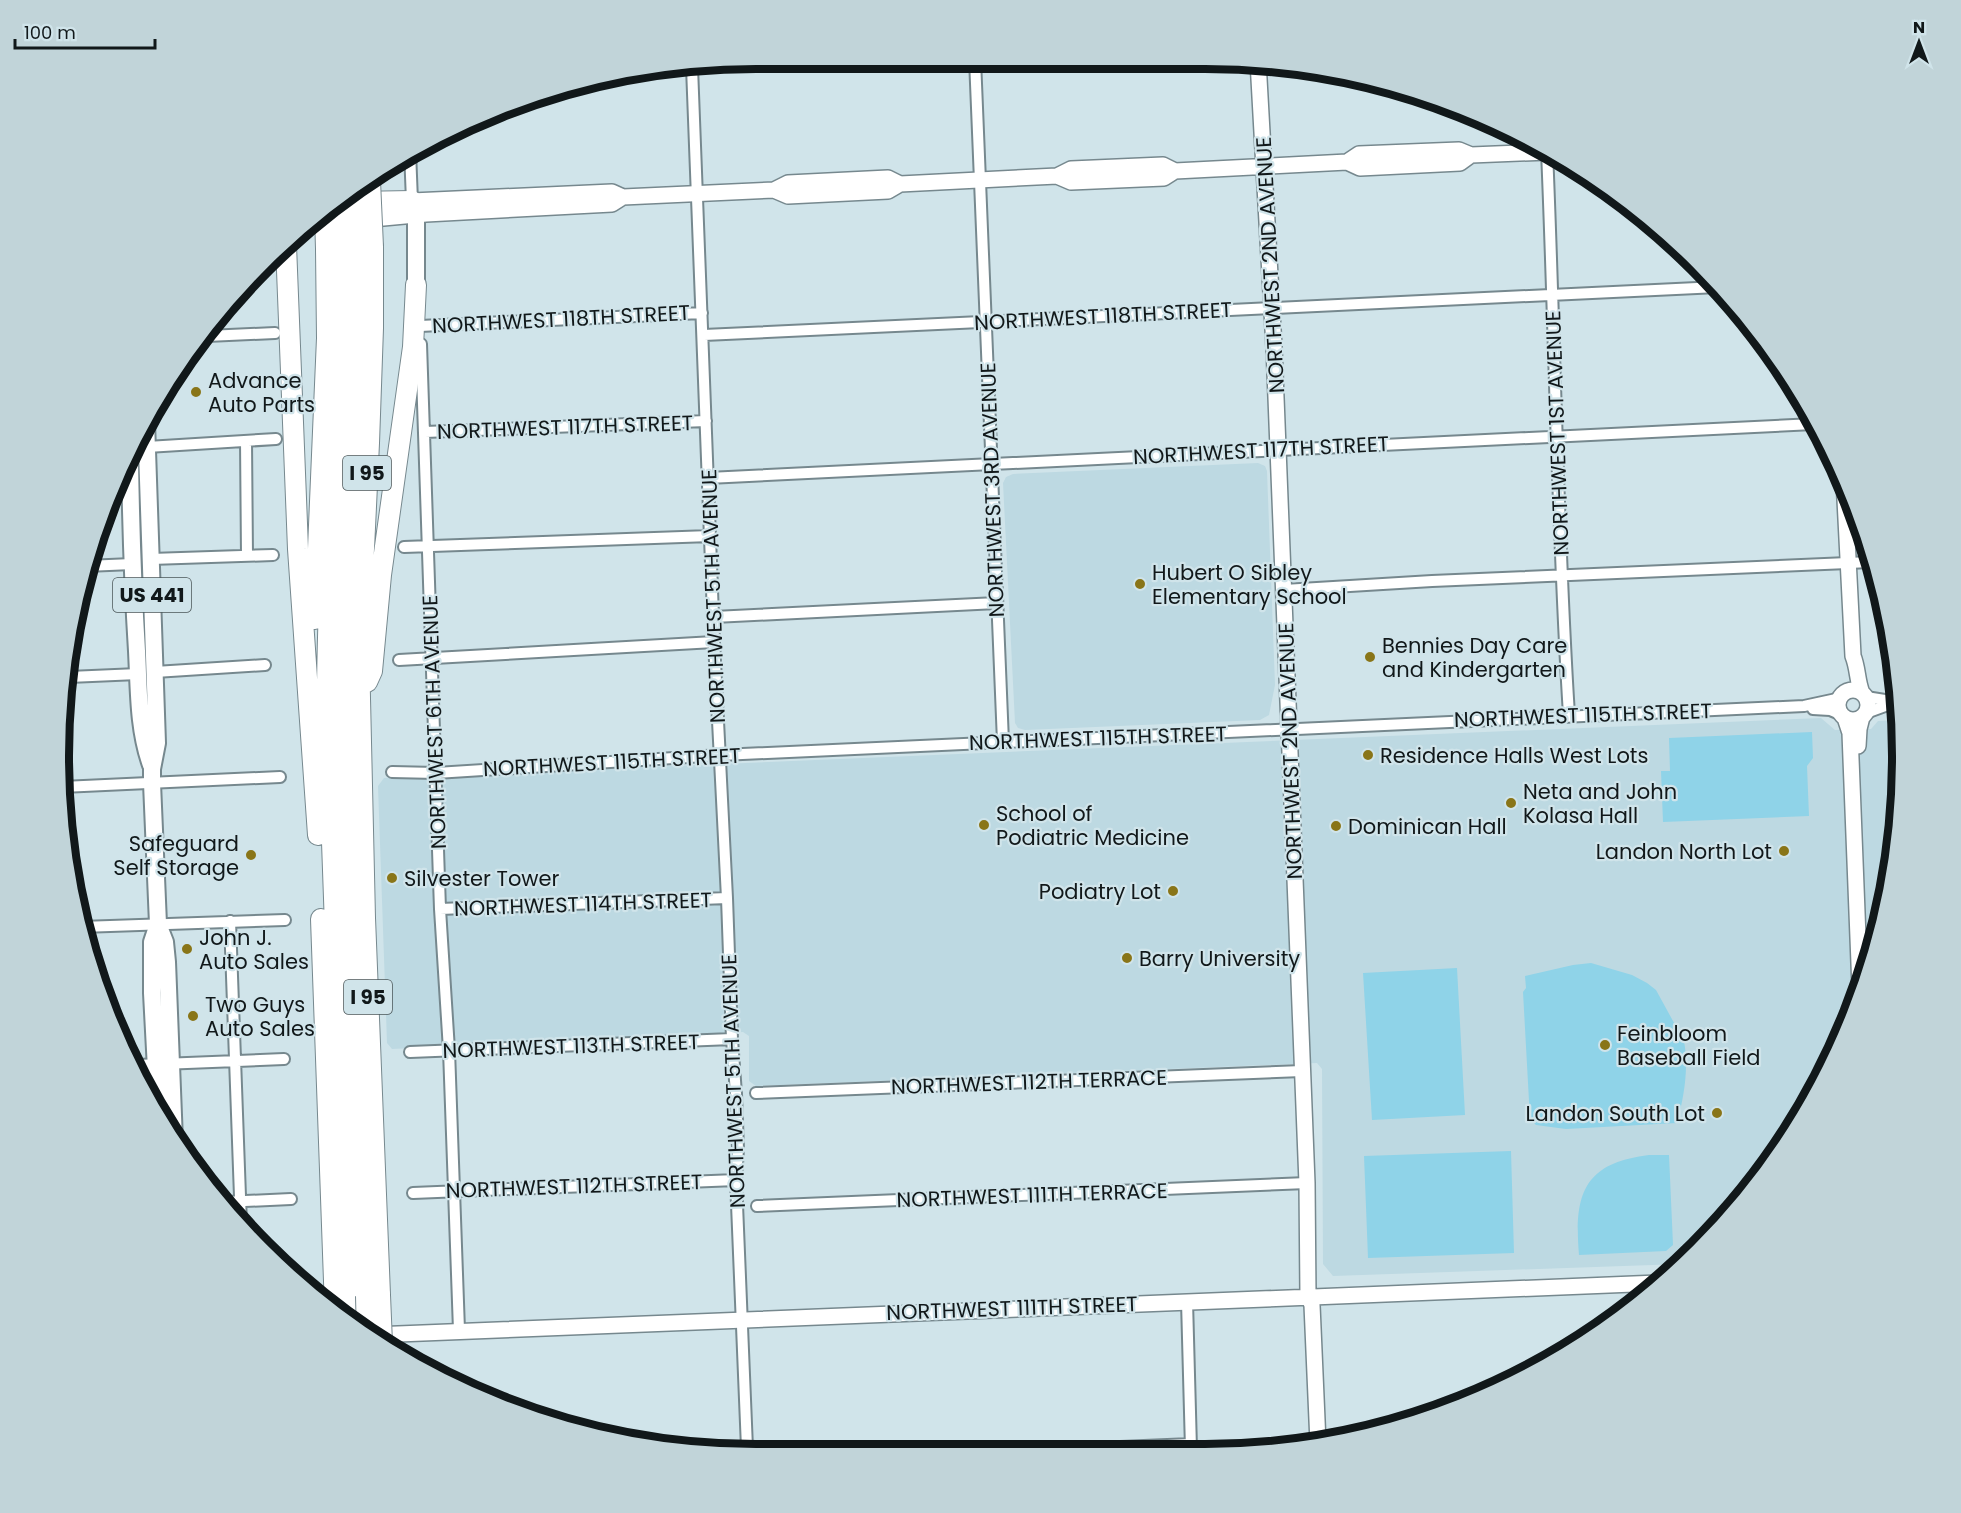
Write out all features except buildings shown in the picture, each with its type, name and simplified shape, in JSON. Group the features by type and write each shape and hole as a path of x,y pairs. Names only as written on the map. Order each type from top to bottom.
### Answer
{"highway":[{"name":"I 95","path":"367,191 349,248 327,338 315,579 314,692 318,835 353,1298 370,1325"},
{"path":"349,248 355,199"},
{"path":"347,204 414,208"},
{"path":"341,209 349,248 357,343 346,582 344,699 353,1298 360,1318"},
{"name":"I 95","path":"328,219 349,248 372,340 361,601 360,699 365,918 353,1298"},
{"path":"286,255 298,549 318,835"},
{"path":"360,699 372,671 381,574 413,348 416,285"}],"main road":[{"name":"NORTHWEST 6TH AVENUE","path":"414,208 416,285"},
{"name":"US 441","path":"141,451 150,521 155,672 156,743 152,776 159,924 152,942 163,1064 170,1115"},
{"name":"US 441","path":"130,473 138,674 144,745 152,776"},
{"name":"US 441","path":"159,1097 163,1064"}],"street":[{"name":"NORTHWEST 3RD AVENUE","path":"975,69 1003,742"},
{"name":"NORTHWEST 2ND AVENUE","path":"1259,71 1279,448 1307,1183 1308,1296 1303,1305 1312,1435"},
{"name":"NORTHWEST 5TH AVENUE","path":"693,72 714,642 737,1138 736,1180 747,1444"},
{"path":"327,220 414,208 612,192 623,197 774,190 788,196 888,191 900,184 1057,176 1071,169 1105,167 1163,165 1175,171 1347,162 1359,154 1459,150 1471,155 1532,153"},
{"name":"NORTHWEST 1ST AVENUE","path":"1547,161 1561,577 1569,715"},
{"name":"NORTHWEST 6TH AVENUE","path":"411,162 414,208"},
{"name":"NORTHWEST 6TH AVENUE","path":"416,285 425,432 440,909 449,1050 459,1330"},
{"name":"NORTHWEST 118TH STREET","path":"704,335 1707,288"},
{"name":"NORTHWEST 118TH STREET","path":"420,326 702,313"},
{"path":"213,336 275,333"},
{"name":"NORTHWEST 117TH STREET","path":"425,432 706,421"},
{"name":"NORTHWEST 117TH STREET","path":"708,478 1279,448 1806,424"},
{"path":"143,446 276,440"},
{"path":"246,441 247,556"},
{"path":"1845,507 1853,656 1839,708 1850,733 1866,943"},
{"path":"404,547 710,536"},
{"path":"150,559 273,555"},
{"path":"1284,590 1432,581 1864,562"},
{"path":"96,566 132,564"},
{"path":"714,617 997,603"},
{"path":"399,660 714,642"},
{"path":"1853,656 1864,705 1858,733 1860,964"},
{"path":"155,672 265,665"},
{"path":"74,677 138,674"},
{"path":"1804,706 1851,691 1864,705"},
{"path":"1864,705 1890,703"},
{"path":"1804,706 1830,710 1856,720 1864,705"},
{"name":"NORTHWEST 115TH STREET","path":"392,772 436,773 720,755 1804,706"},
{"path":"70,786 152,776 280,777"},
{"name":"NORTHWEST 114TH STREET","path":"440,909 727,898"},
{"path":"90,927 285,920"},
{"path":"230,921 241,1211"},
{"name":"NORTHWEST 113TH STREET","path":"410,1052 732,1039"},
{"path":"142,1065 284,1059"},
{"name":"NORTHWEST 112TH TERRACE","path":"756,1093 1302,1071"},
{"name":"NORTHWEST 112TH STREET","path":"413,1193 736,1180"},
{"name":"NORTHWEST 111TH TERRACE","path":"757,1206 1307,1183"},
{"path":"233,1201 291,1199"},
{"name":"NORTHWEST 111TH STREET","path":"385,1334 1645,1283"},
{"path":"1187,1301 1191,1444"}],"shaded area":[{"name":"Hubert O Sibley Elementary School","path":"1258,463 1265,466 1267,471 1275,685 1269,715 1260,720 1025,730 1018,728 1015,723 1003,483 1006,477 1013,474"},
{"name":"Barry University","path":"1821,718 1835,730 1871,729 1878,721 1891,720 1891,801 1879,891 1856,977 1840,1020 1800,1100 1750,1175 1691,1243 1667,1264 1333,1276 1323,1264 1322,1069 1317,1063 756,1086 749,1081 749,1036 743,1032 392,1049 387,1043 378,786 384,778"},
{"path":"1812,732 1813,758 1807,766 1809,816 1663,822 1661,771 1670,771 1669,738"},
{"name":"Feinbloom Baseball Field","path":"1591,963 1632,975 1656,990 1684,1041 1685,1082 1677,1123 1566,1129 1536,1125 1530,1119 1523,992 1526,988 1525,976"},
{"path":"1457,968 1465,1115 1372,1120 1363,973"},
{"path":"1511,1151 1514,1253 1368,1258 1364,1156"},
{"path":"1649,1155 1669,1155 1673,1245 1666,1251 1579,1255 1579,1215 1587,1186 1597,1174 1610,1166 1627,1159"}],"place":[{"name":"Advance Auto Parts","path":"196,392"},
{"name":"Hubert O Sibley Elementary School","path":"1140,584"},
{"name":"Bennies Day Care and Kindergarten","path":"1370,657"},
{"name":"Residence Halls West Lots","path":"1368,755"},
{"name":"Neta and John Kolasa Hall","path":"1511,803"},
{"name":"School of Podiatric Medicine","path":"984,825"},
{"name":"Dominican Hall","path":"1336,826"},
{"name":"Landon North Lot","path":"1784,851"},
{"name":"Safeguard Self Storage","path":"251,855"},
{"name":"Silvester Tower","path":"392,878"},
{"name":"Podiatry Lot","path":"1173,891"},
{"name":"John J. Auto Sales","path":"187,949"},
{"name":"Barry University","path":"1127,958"},
{"name":"Two Guys Auto Sales","path":"193,1016"},
{"name":"Feinbloom Baseball Field","path":"1605,1045"},
{"name":"Landon South Lot","path":"1717,1113"}]}
